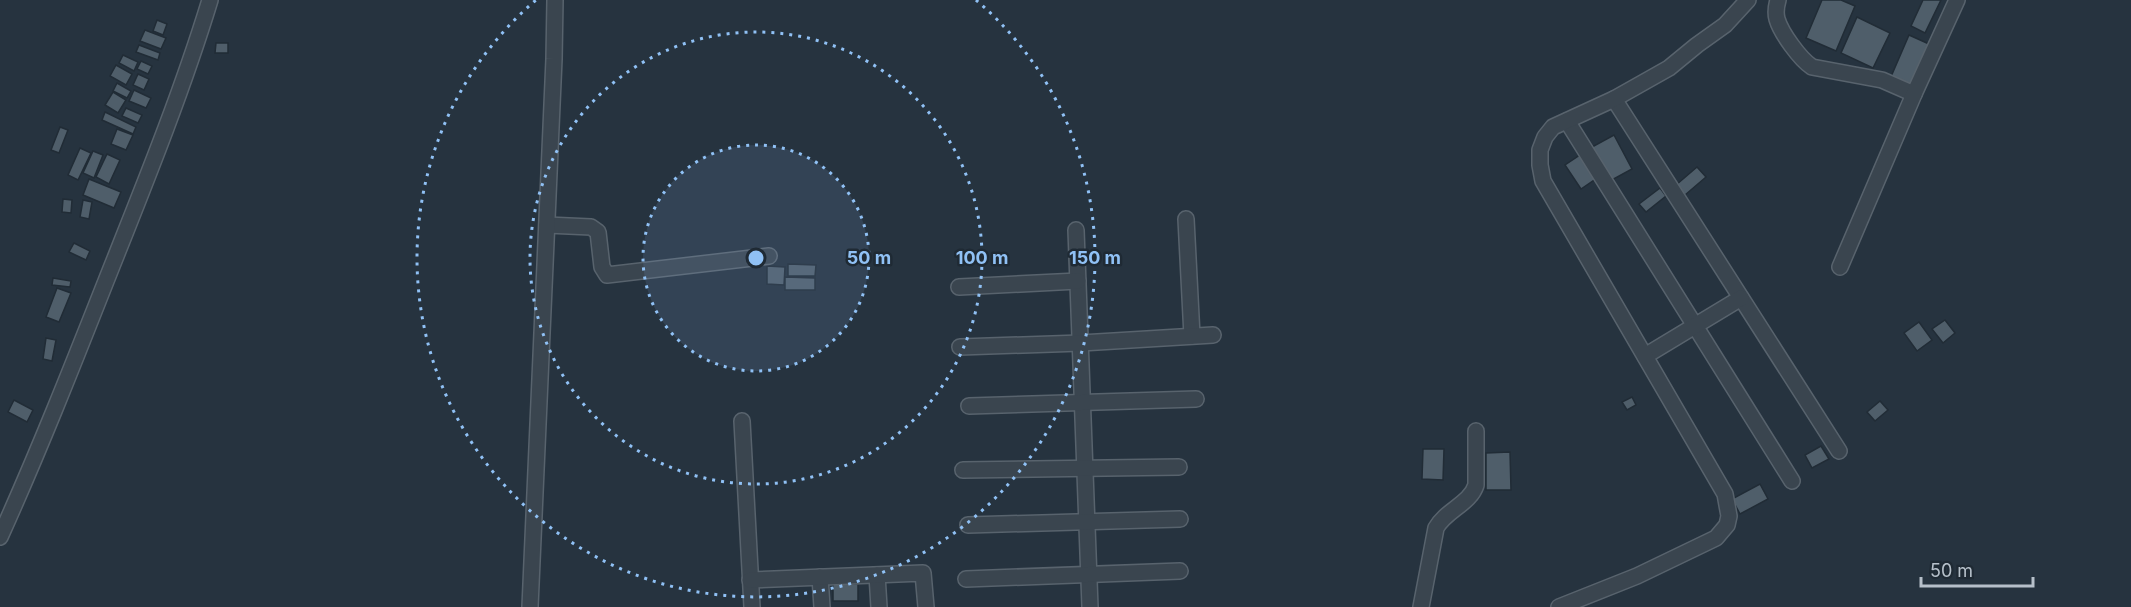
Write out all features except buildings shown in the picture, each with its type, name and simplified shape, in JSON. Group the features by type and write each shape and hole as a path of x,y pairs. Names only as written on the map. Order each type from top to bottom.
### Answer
{"street":[{"path":"0,537 29,472 149,174 210,0"},
{"path":"530,607 555,59 555,0"},
{"path":"1559,607 1637,576 1716,538 1727,525 1729,516 1725,495 1544,181 1540,165 1540,150 1545,137 1553,127 1614,99 1669,68 1725,25 1748,0"},
{"path":"1778,0 1775,8 1777,21 1802,61 1812,67 1882,80 1914,94"},
{"path":"1840,267 1957,0"},
{"path":"1614,99 1839,452"},
{"path":"1567,121 1792,481"},
{"path":"1186,219 1192,336"},
{"path":"547,225 591,226 598,232 602,267 608,275 769,256"},
{"path":"1076,230 1090,607"},
{"path":"959,287 1078,281"},
{"path":"1645,356 1741,298"},
{"path":"960,347 1213,335"},
{"path":"969,406 1196,399"},
{"path":"742,421 752,607"},
{"path":"1421,607 1436,528 1440,519 1474,492 1476,431"},
{"path":"963,470 1179,467"},
{"path":"968,525 1180,519"},
{"path":"966,579 1180,571"},
{"path":"750,580 923,573 926,607"},
{"path":"877,575 879,607"},
{"path":"820,577 822,607"}]}
